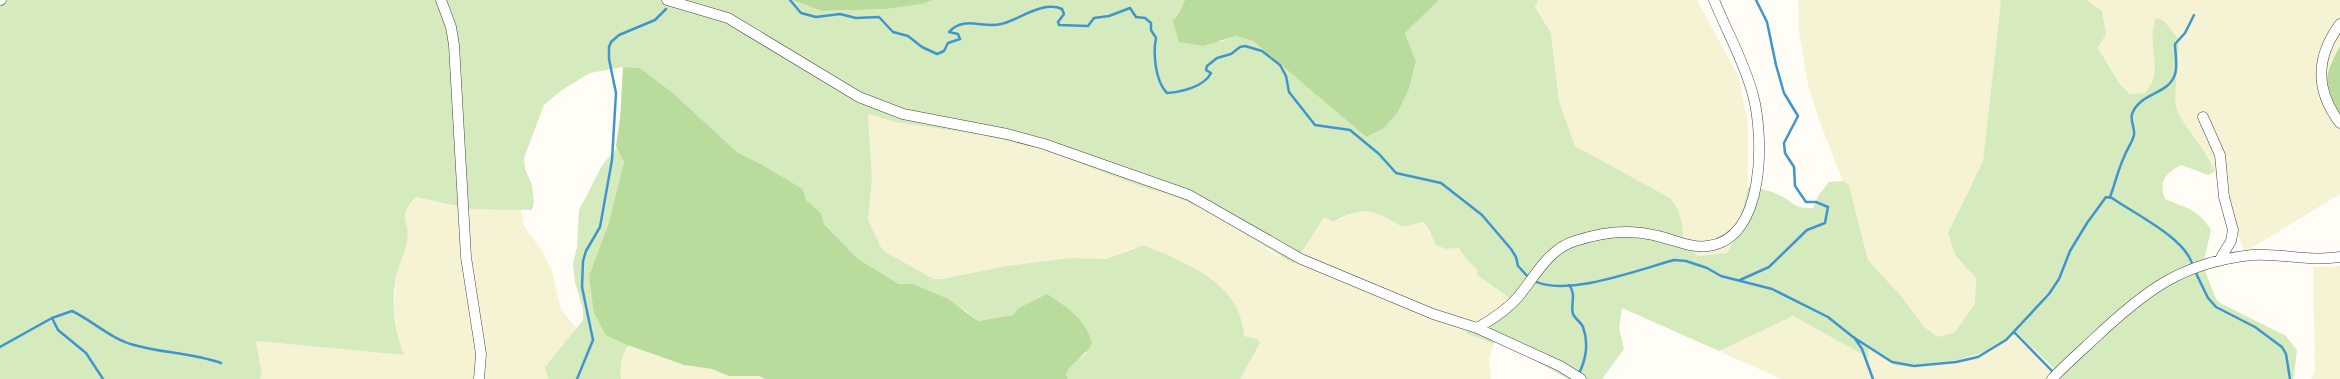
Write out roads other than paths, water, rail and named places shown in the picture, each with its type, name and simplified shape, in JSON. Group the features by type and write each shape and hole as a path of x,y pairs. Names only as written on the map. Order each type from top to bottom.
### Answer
{"street":[{"path":"441,0 451,27 454,45 466,257 481,354 479,379"},
{"path":"667,0 728,18 859,97 882,108 903,114 1001,133 1044,144 1173,190 1209,205 1301,259 1433,314 1478,328 1560,366 1581,379"},
{"path":"1478,328 1503,312 1518,297 1551,256 1574,241 1610,234 1637,233 1707,247 1725,242 1741,227 1746,218 1754,193 1758,165 1758,119 1753,95 1744,68 1714,0"},
{"path":"2340,24 2326,52 2320,83 2329,106 2340,123"},
{"path":"2203,117 2220,156 2224,197 2233,230 2232,241 2219,261"},
{"path":"2052,379 2141,296 2184,272 2219,261 2268,255 2340,257"}],"waterway":[{"path":"790,0 801,13 816,17 840,14 856,18 879,17 893,32 908,36 922,47 937,54 944,51 948,43 960,39 958,34 949,32 961,24 1001,24 1039,9 1055,7 1062,9 1064,14 1058,22 1059,25 1088,26 1094,18 1109,16 1130,8 1136,17 1145,18 1151,23 1151,30 1156,38 1155,59 1157,74 1163,88 1167,93 1192,88 1203,82 1211,73 1206,70 1207,66 1217,58 1231,54 1240,47 1245,46 1262,51 1280,65 1286,76 1289,92 1315,125 1350,130 1379,154 1396,173 1441,183 1482,215 1511,249 1516,257 1518,266 1530,279"},
{"path":"1740,280 1769,267 1807,230 1825,223 1828,207 1816,202 1806,202 1795,186 1794,167 1785,153 1784,143 1798,116 1784,93 1776,65 1767,22 1756,0"},
{"path":"577,379 593,340 582,287 583,261 586,251 600,227 612,160 616,93 609,59 609,47 611,42 619,35 655,20 666,9"},
{"path":"2110,197 2125,154 2134,135 2132,114 2141,101 2161,90 2172,81 2176,67 2175,44 2185,33 2194,15"},
{"path":"1534,281 1548,285 1565,286 1583,284 1623,275 1674,260 1686,261 1707,268 1721,276 1772,289 1828,317 1853,337 1892,362 1914,366 1956,362 1978,357 2006,340 2049,294 2059,279 2070,251 2087,223 2106,197 2112,198 2146,219 2171,237 2189,257 2193,267"},
{"path":"2195,271 2208,298 2216,307 2255,327 2282,347 2286,354 2290,379"},
{"path":"1569,285 1573,292 1573,314 1583,327 1586,339 1585,358 1578,375"},
{"path":"0,347 52,318 72,311 118,339 134,345 199,357 221,363"},
{"path":"52,318 58,330 86,353 103,379"},
{"path":"2014,332 2054,373"},
{"path":"1854,337 1862,349 1873,379"}]}
